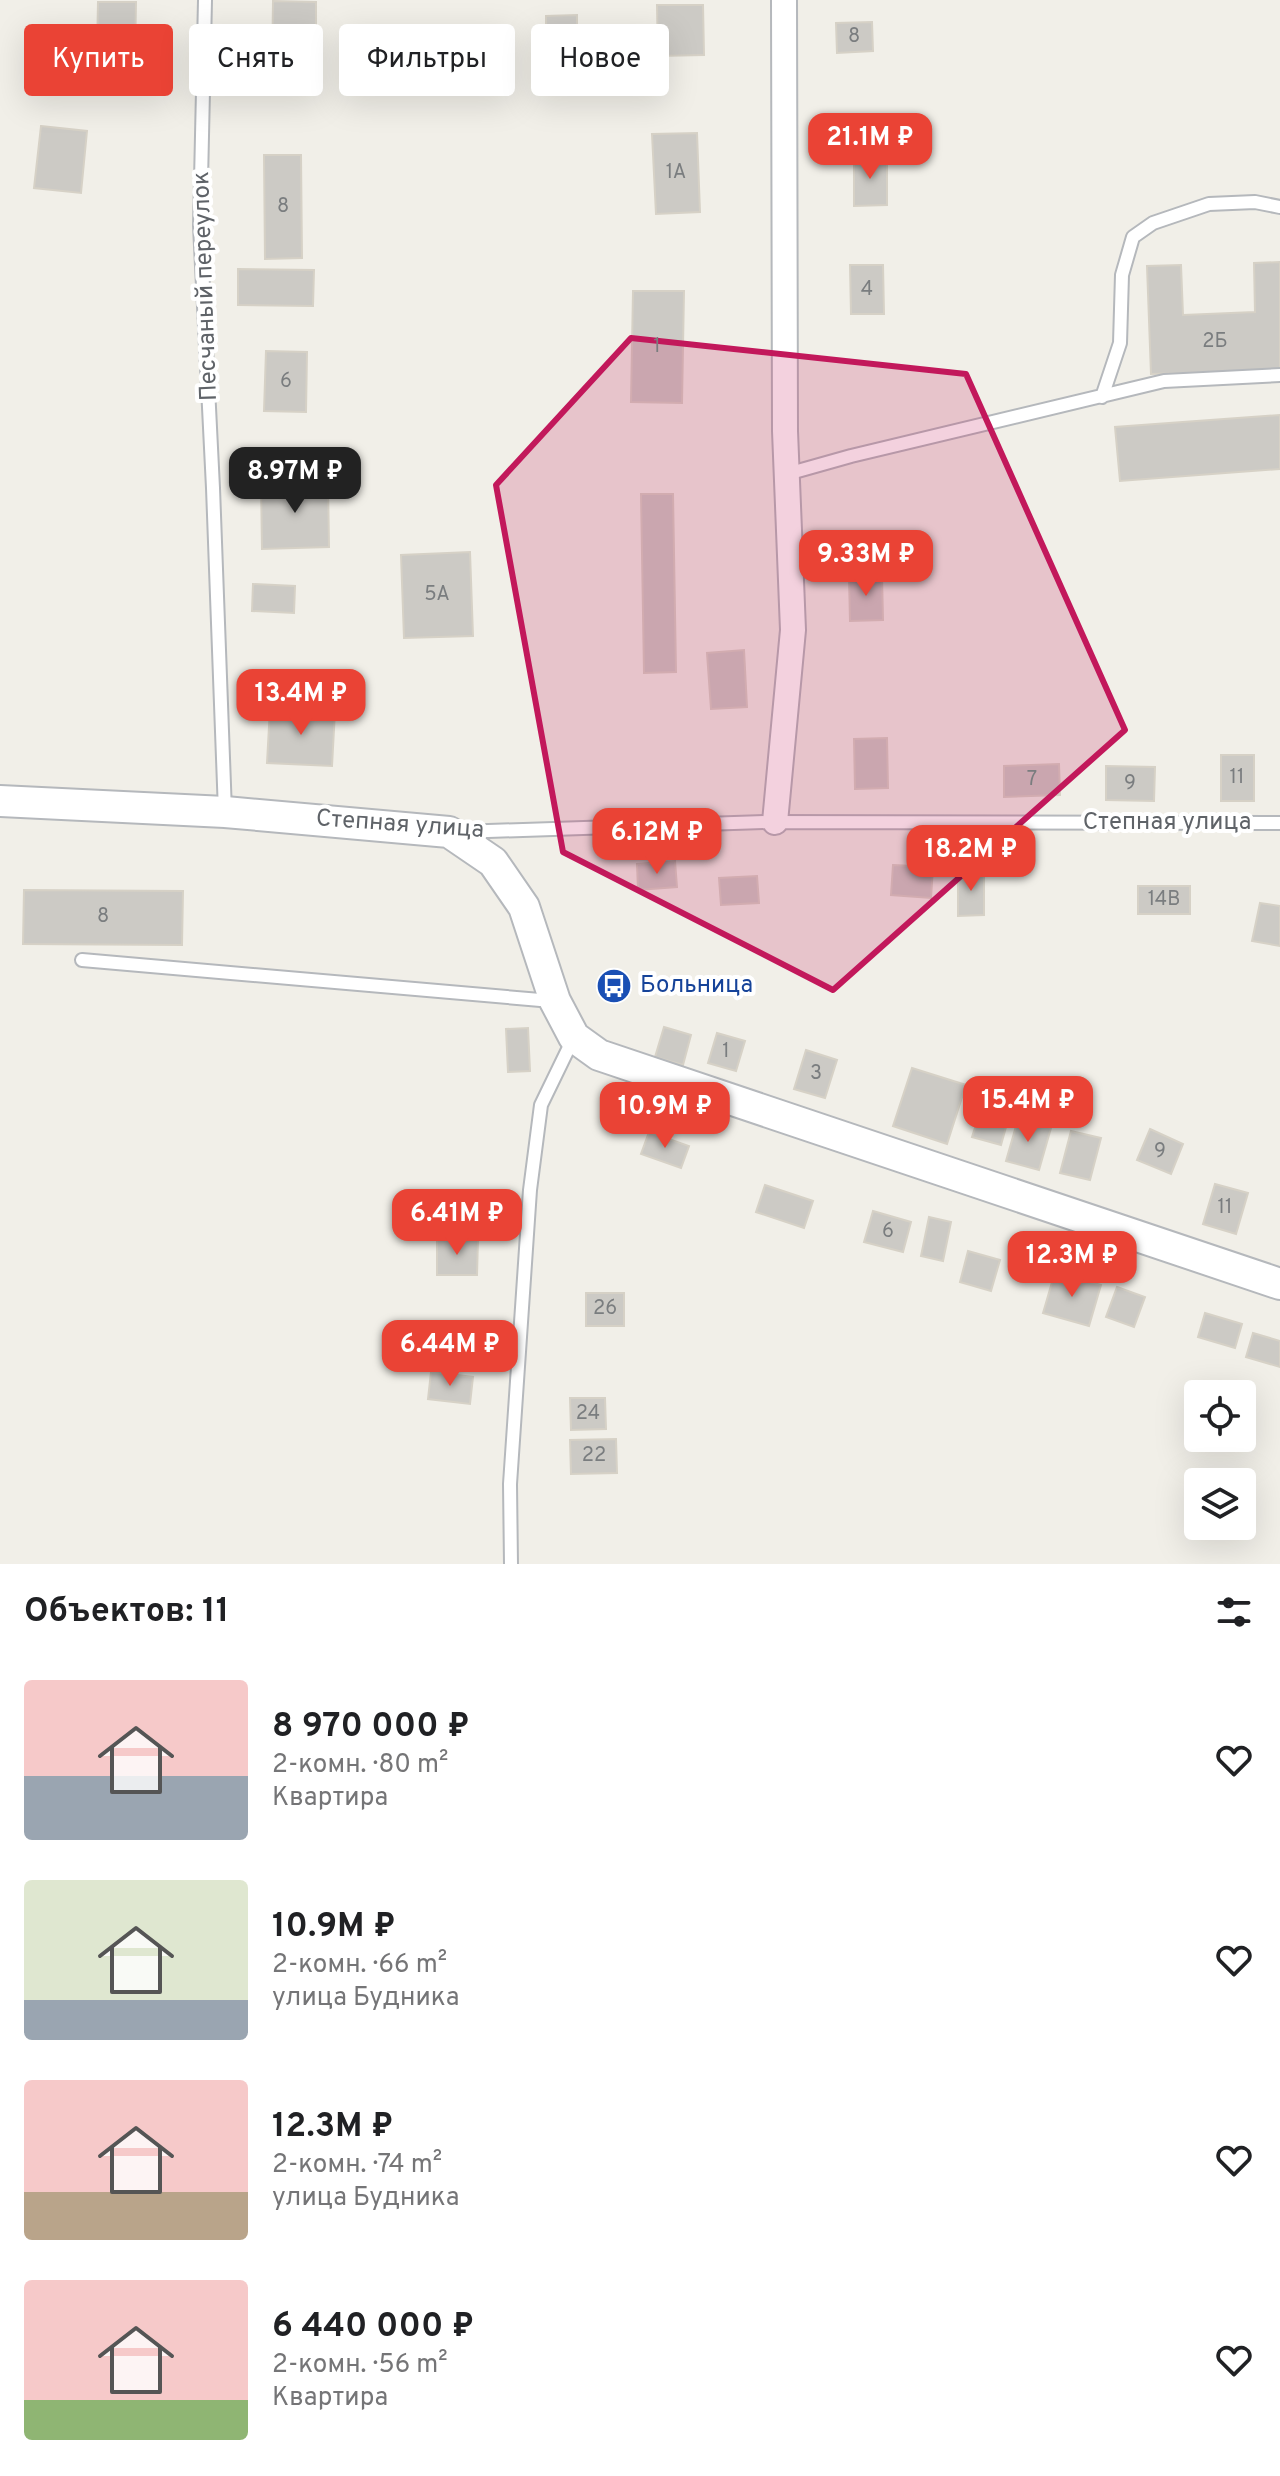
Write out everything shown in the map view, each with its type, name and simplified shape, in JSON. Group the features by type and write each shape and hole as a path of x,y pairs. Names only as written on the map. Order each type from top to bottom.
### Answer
{"street":[{"path":"775,822 793,630 787,474 784,0"},
{"name":"Степная улица","path":"0,801 225,812 449,832"},
{"path":"449,832 493,862 524,907 555,1001 574,1037 599,1055 1280,1284"}],"lane":[{"name":"Песчаный переулок","path":"205,0 200,226 225,812"},
{"path":"1102,397 1120,343 1122,275 1133,237 1153,223 1209,204 1255,202 1280,207"},
{"path":"787,474 1164,381 1280,375"},
{"name":"Степная улица","path":"449,832 775,822 1280,823"},
{"path":"82,960 555,1001"},
{"path":"511,1564 510,1484 530,1190 541,1105 574,1037"}],"highlighted area":[{"path":"631,338 966,374 1125,730 833,990 563,852 496,485"}],"building":[{"path":"273,1 316,2 316,24 273,24"},
{"path":"98,2 136,2 136,24 98,24"},
{"path":"657,5 703,5 704,55 669,56 669,24 657,24"},
{"path":"577,15 577,24 546,24 546,16"},
{"path":"872,22 873,51 837,53 836,23"},
{"path":"41,126 87,131 81,193 34,188"},
{"path":"697,133 700,212 656,214 652,134"},
{"path":"264,155 301,155 302,258 265,259"},
{"path":"854,157 887,157 887,205 854,206"},
{"path":"1280,262 1280,370 1151,374 1147,266 1181,265 1183,315 1255,312 1254,263"},
{"path":"850,265 883,265 884,314 851,314"},
{"path":"238,269 314,270 313,306 238,305"},
{"path":"633,291 684,291 682,403 631,402"},
{"path":"266,351 307,352 306,412 264,411"},
{"path":"1280,415 1280,469 1120,481 1115,427"},
{"path":"328,482 329,547 262,549 261,483"},
{"path":"641,494 673,494 676,672 644,673"},
{"path":"470,552 473,636 404,638 401,555"},
{"path":"849,576 882,576 883,620 850,621"},
{"path":"253,584 295,586 294,613 252,611"},
{"path":"744,650 747,707 711,709 707,653"},
{"path":"270,708 335,711 332,766 267,763"},
{"path":"887,738 888,788 855,789 854,739"},
{"path":"1221,755 1254,755 1254,801 1221,801"},
{"path":"1059,764 1060,795 1004,797 1004,766"},
{"path":"1106,766 1155,767 1154,801 1106,800"},
{"path":"675,861 677,887 638,890 637,864"},
{"path":"893,865 933,867 931,898 891,895"},
{"path":"958,871 984,871 984,915 958,916"},
{"path":"757,876 759,903 721,905 719,878"},
{"path":"1138,886 1190,886 1190,914 1138,914"},
{"path":"24,890 183,891 182,945 23,944"},
{"path":"1260,903 1280,906 1280,946 1252,941"},
{"path":"664,1027 691,1035 683,1065 655,1057"},
{"path":"528,1028 530,1071 508,1072 506,1029"},
{"path":"717,1033 745,1041 736,1071 708,1063"},
{"path":"806,1050 837,1060 825,1098 794,1089"},
{"path":"912,1068 966,1085 947,1144 893,1126"},
{"path":"980,1112 1008,1120 1001,1145 972,1137"},
{"path":"1018,1119 1051,1128 1039,1170 1006,1161"},
{"path":"1150,1129 1183,1144 1171,1174 1137,1160"},
{"path":"1071,1131 1101,1138 1090,1180 1060,1173"},
{"path":"649,1132 689,1146 681,1168 641,1154"},
{"path":"1215,1184 1248,1193 1236,1234 1203,1224"},
{"path":"765,1185 813,1201 804,1228 756,1212"},
{"path":"873,1211 911,1222 903,1252 864,1242"},
{"path":"929,1217 951,1222 943,1261 921,1256"},
{"path":"437,1239 478,1239 477,1275 437,1275"},
{"path":"968,1251 1000,1260 991,1291 960,1282"},
{"path":"1055,1272 1101,1285 1089,1326 1043,1313"},
{"path":"1117,1287 1145,1297 1134,1327 1106,1317"},
{"path":"586,1293 624,1293 624,1326 586,1326"},
{"path":"1205,1313 1242,1324 1235,1348 1198,1337"},
{"path":"1253,1333 1280,1341 1280,1367 1246,1357"},
{"path":"431,1372 473,1377 470,1404 428,1399"},
{"path":"570,1398 605,1398 606,1429 571,1430"},
{"path":"616,1439 617,1473 571,1474 570,1440"}],"place":[{"name":"Больница","path":"614,986"}]}
